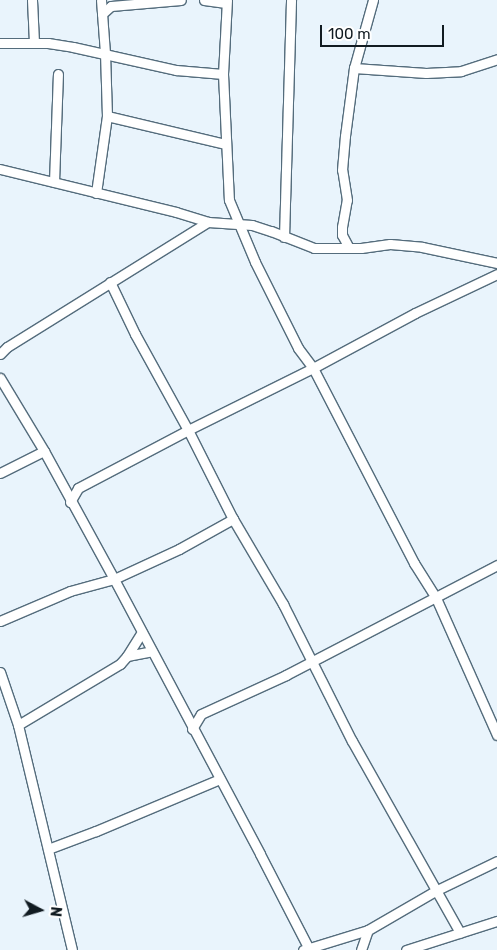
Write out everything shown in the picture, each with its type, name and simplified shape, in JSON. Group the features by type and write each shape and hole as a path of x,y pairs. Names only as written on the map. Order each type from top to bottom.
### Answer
{"street":[{"path":"32,0 34,42"},
{"path":"96,193 107,116 101,0"},
{"path":"102,14 111,6 181,0"},
{"path":"204,0 227,2 223,74 229,200 298,348 313,368 414,563 436,598 497,735"},
{"path":"284,237 292,0"},
{"path":"349,248 342,235 347,200 342,170 354,68 373,0"},
{"path":"0,42 34,42 105,53 176,70 223,74"},
{"path":"354,68 426,73 461,71 497,59"},
{"path":"54,182 58,74"},
{"path":"107,116 225,144"},
{"path":"0,169 176,212 208,222 239,224 271,230 314,248 349,248 390,244 422,247 497,263"},
{"path":"0,354 4,346 208,222"},
{"path":"70,502 78,488 188,430 313,368 415,312 497,274"},
{"path":"110,282 135,334 188,430 233,519 283,604 352,742 460,933"},
{"path":"0,378 44,450 70,502 114,579 220,779 306,949 368,930 435,891 497,860"},
{"path":"0,473 44,450"},
{"path":"60,483 78,488"},
{"path":"0,621 70,591 114,579 179,549 233,519"},
{"path":"192,729 201,714 312,662 497,565"},
{"path":"18,725 108,671 127,656 142,632"},
{"path":"127,656 152,651"},
{"path":"0,672 18,725 72,950"},
{"path":"184,710 201,714"},
{"path":"48,849 220,779"},
{"path":"406,950 497,921"},
{"path":"362,950 368,930"}]}
